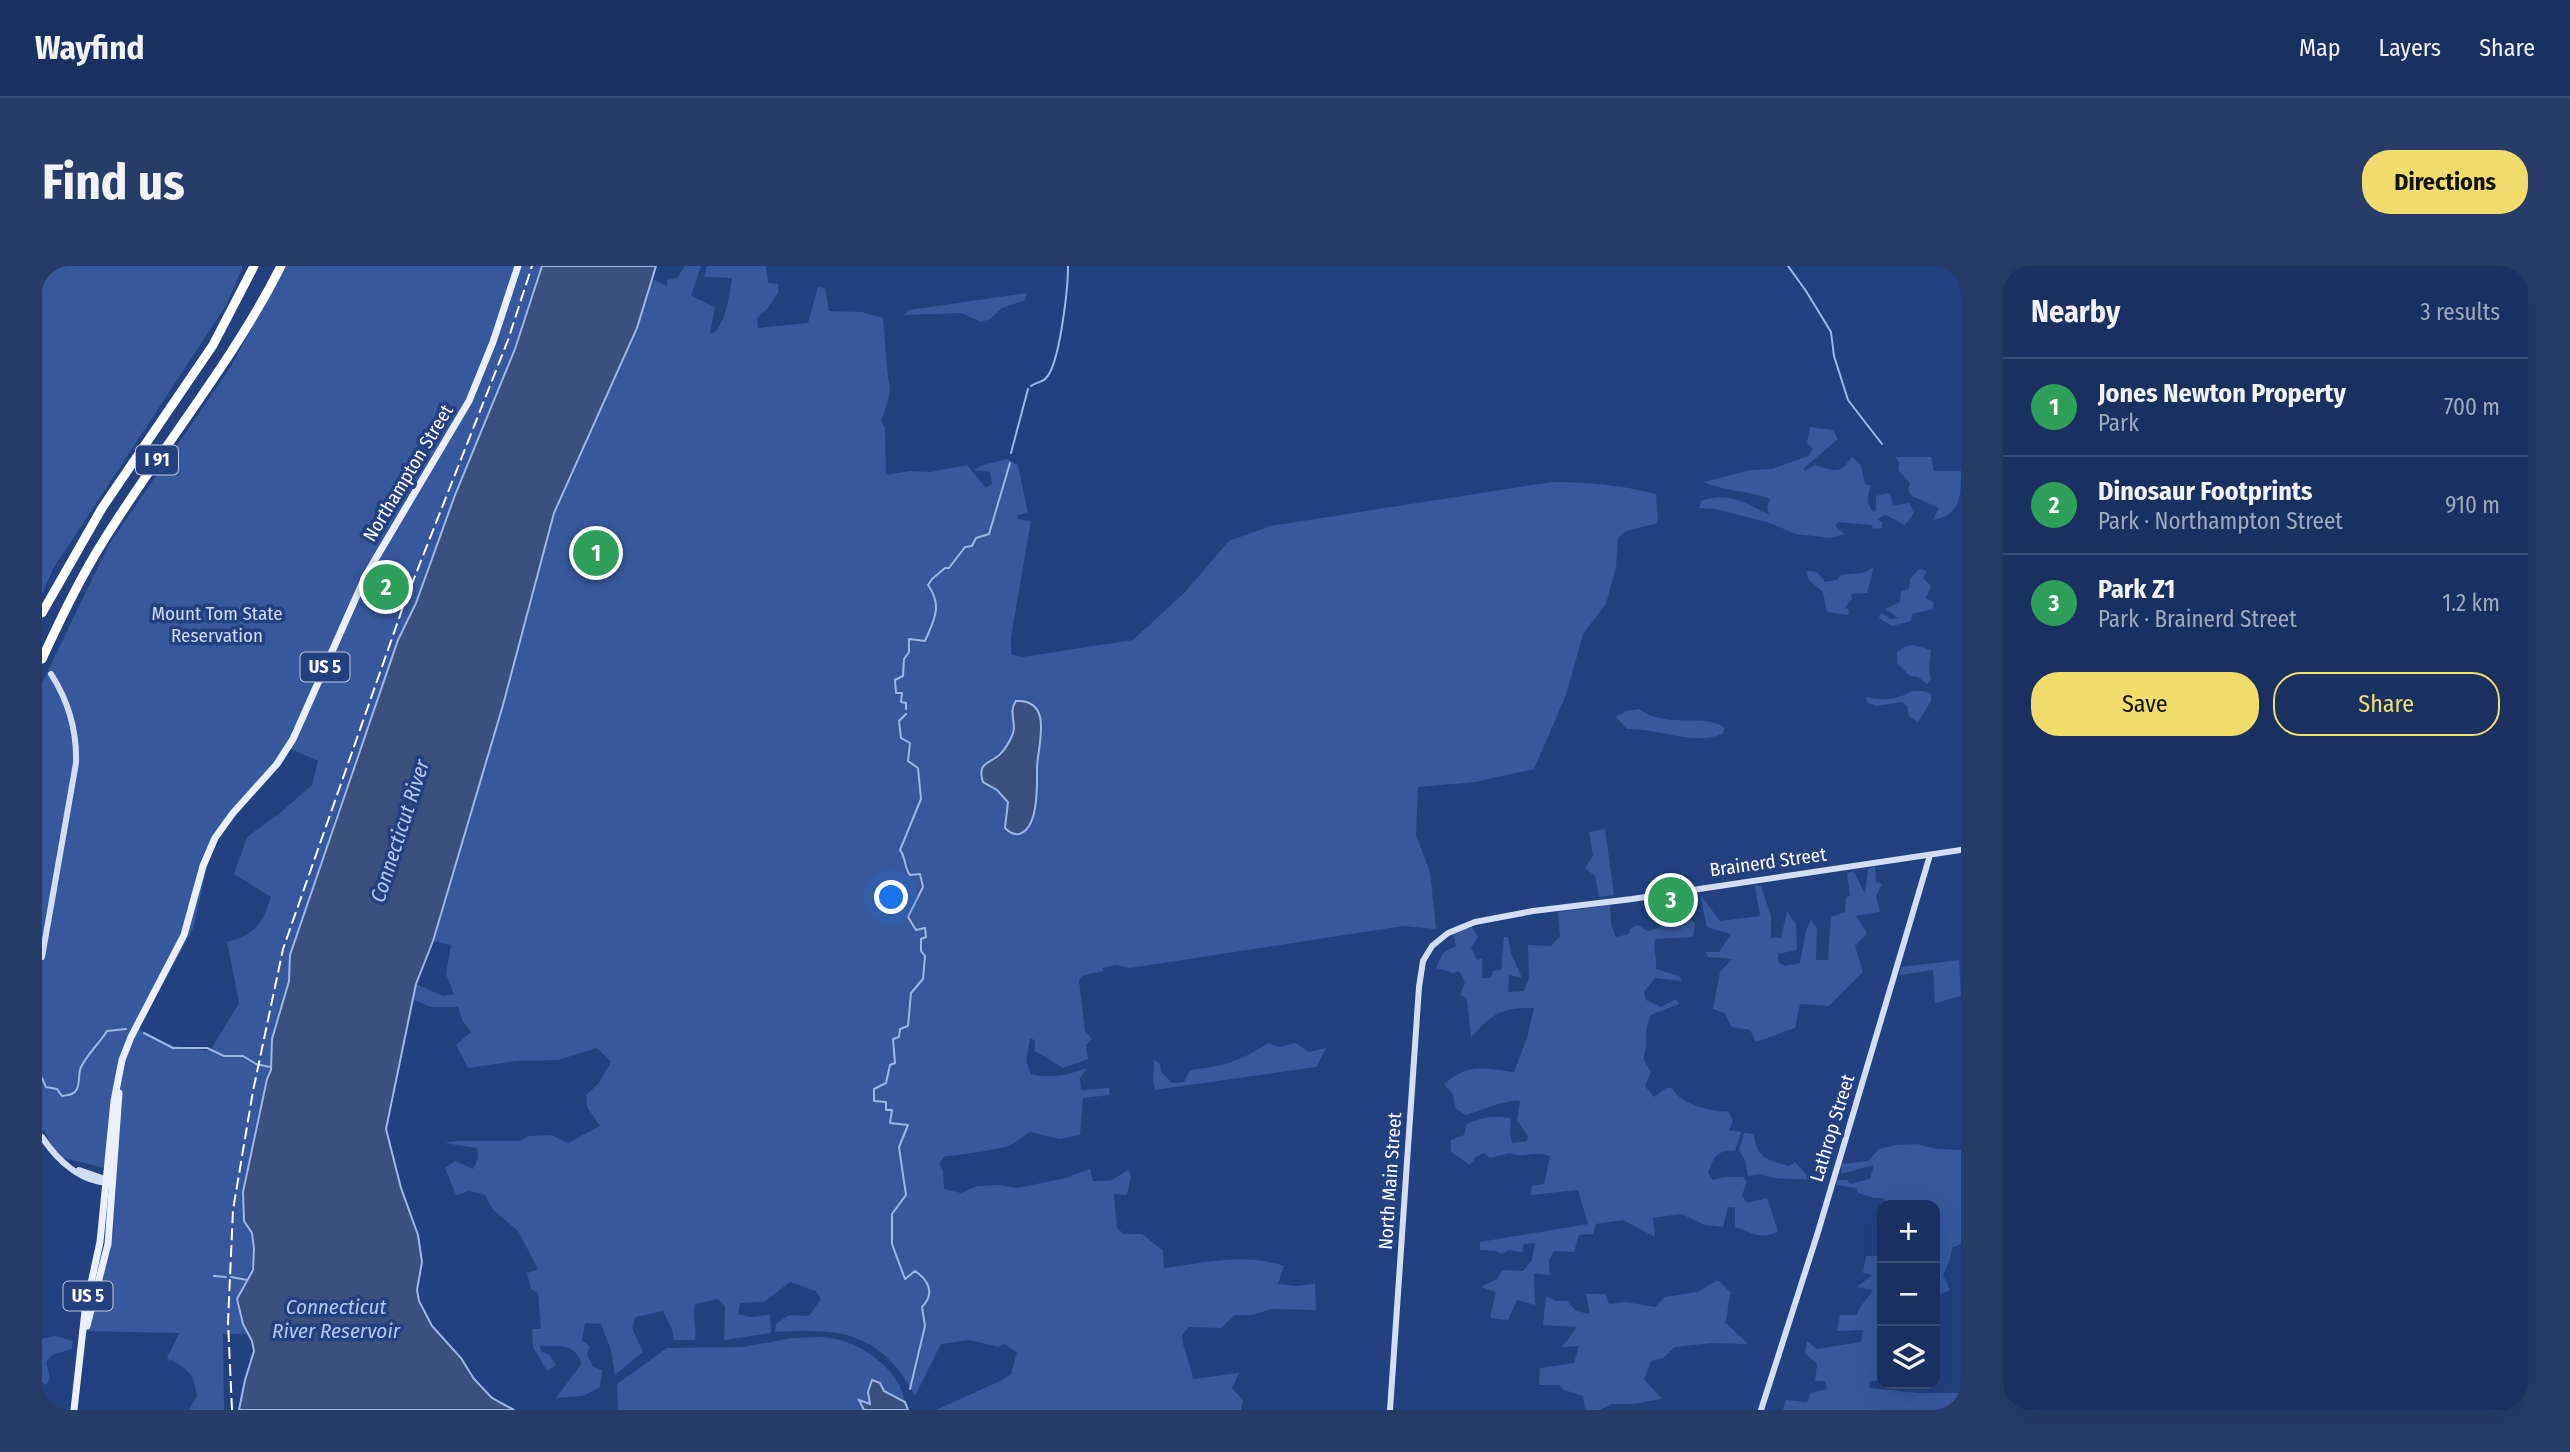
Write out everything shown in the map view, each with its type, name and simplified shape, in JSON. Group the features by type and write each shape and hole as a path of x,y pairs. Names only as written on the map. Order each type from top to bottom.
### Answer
{"highway":[{"name":"I 91","path":"42,613 96,517 213,345 254,266"},
{"name":"I 91","path":"42,659 67,606 103,541 234,346 281,266"}],"main road":[{"name":"Northampton Street","path":"108,1182 122,1060 131,1037 184,935 203,866 215,838 233,813 277,764 293,739 366,575 469,401 494,342 518,266"},
{"name":"US 5","path":"74,1410 81,1351 108,1244 108,1182"}],"street":[{"path":"42,957 76,763 75,732 66,701 51,674"},
{"name":"Brainerd Street","path":"1426,956 1437,941 1448,933 1485,920 1961,850"},
{"name":"Lathrop Street","path":"1760,1410 1818,1232 1930,855"},
{"name":"North Main Street","path":"1391,1410 1419,987 1426,956"},
{"path":"42,1137 66,1165 108,1182"}],"green space":[{"path":"42,266 243,266 227,304 53,569 42,594"},
{"name":"Mount Tom State Reservation","path":"285,266 542,266 515,349 416,603 398,640 335,819 289,969 271,1071 252,1153 247,1227 255,1245 255,1254 250,1272 237,1298 247,1334 223,1334 224,1410 188,1410 197,1397 192,1377 185,1369 167,1358 179,1333 79,1331 113,1234 117,1171 55,1156 45,1131 42,1130 42,683 108,546 230,368","holes":["291,749 318,761 312,785 247,837 234,874 271,897 256,927 227,942 239,1003 210,1051 167,1045 138,1028 193,929 211,850 246,798"]},
{"path":"685,266 701,266 691,296 715,307 710,333 714,333 725,314 732,278 704,277 707,266 766,266 768,283 778,284 779,291 768,308 757,318 758,328 808,323 818,287 825,288 829,311 862,312 883,318 890,388 881,421 885,428 886,475 910,471 931,472 967,465 986,488 992,484 990,472 973,470 1007,459 1018,465 1028,513 1018,515 1018,519 1031,521 1011,637 1011,654 1022,657 1133,640 1184,593 1229,541 1270,526 1552,482 1630,488 1656,494 1658,523 1626,531 1618,538 1616,567 1606,604 1583,634 1566,695 1534,769 1475,782 1418,787 1416,835 1430,872 1436,929 1403,926 1130,968 1116,965 1102,968 1104,971 1084,975 1079,980 1085,1031 1092,1039 1086,1045 1088,1059 1063,1068 1035,1051 1035,1040 1030,1039 1026,1062 1031,1074 1046,1076 1059,1076 1087,1068 1080,1078 1081,1090 1109,1088 1110,1095 1083,1098 1080,1135 1060,1139 1030,1132 1011,1145 945,1156 939,1164 943,1171 944,1189 961,1193 977,1186 1000,1185 1017,1188 1066,1178 1090,1169 1093,1181 1110,1181 1128,1170 1131,1176 1127,1195 1114,1194 1117,1228 1124,1234 1142,1234 1163,1251 1164,1268 1224,1260 1255,1260 1284,1266 1278,1284 1315,1284 1316,1310 1272,1309 1253,1315 1234,1315 1221,1328 1189,1327 1182,1335 1193,1379 1239,1373 1232,1388 1243,1400 1241,1410 936,1410 1011,1374 1017,1352 1004,1344 998,1347 970,1340 941,1344 915,1396 888,1359 857,1338 820,1331 775,1332 776,1324 789,1315 809,1316 821,1299 816,1291 790,1282 764,1302 740,1303 738,1314 751,1317 770,1315 771,1333 724,1340 725,1306 718,1299 695,1304 695,1340 674,1340 663,1311 636,1317 632,1328 643,1352 615,1375 611,1350 601,1324 585,1323 582,1340 590,1347 587,1354 593,1367 602,1370 600,1387 583,1396 556,1398 582,1363 570,1349 540,1346 541,1351 549,1355 556,1365 547,1371 533,1347 532,1329 541,1329 538,1293 531,1289 527,1273 538,1269 518,1231 493,1210 485,1195 469,1191 456,1195 445,1168 455,1161 473,1169 478,1159 477,1148 445,1143 520,1141 529,1136 551,1135 568,1143 600,1126 587,1107 586,1095 598,1084 611,1062 597,1048 558,1060 516,1061 468,1068 456,1045 471,1032 462,1020 458,1007 431,1007 412,999 416,984 443,996 454,994 446,974 451,945 433,941 461,846 552,478 644,275 667,286 667,280 677,278"},
{"path":"1027,293 1025,300 1002,308 990,319 981,322 961,313 904,315 909,310"},
{"path":"1810,427 1833,430 1838,439 1804,468 1805,471 1815,465 1832,470 1840,469 1852,457 1861,465 1865,484 1871,486 1868,499 1873,512 1876,511 1876,496 1890,493 1893,506 1909,503 1914,513 1905,525 1886,515 1877,519 1882,522 1882,528 1873,529 1872,525 1838,522 1835,526 1845,534 1830,538 1796,534 1770,523 1716,509 1699,508 1701,501 1719,497 1744,503 1769,515 1767,507 1770,499 1704,482 1751,470 1772,469 1808,456 1813,449 1807,443"},
{"path":"1895,457 1931,457 1934,471 1961,471 1960,496 1954,509 1949,514 1933,520 1939,508 1912,496 1908,490 1910,483 1898,470 1899,462"},
{"path":"1874,567 1867,593 1851,594 1852,599 1845,607 1849,610 1848,615 1827,612 1823,592 1809,580 1806,571 1817,572 1825,582 1837,580 1841,575 1863,573"},
{"path":"1919,569 1927,571 1923,578 1931,586 1926,598 1934,603 1933,609 1912,614 1911,621 1892,626 1879,618 1881,613 1891,619 1898,618 1885,609 1900,602 1901,591 1909,589 1910,579"},
{"path":"1914,645 1931,650 1931,680 1927,684 1918,677 1910,676 1897,663 1897,652"},
{"path":"1912,691 1931,694 1931,701 1918,722 1909,716 1907,706 1902,702 1877,706 1867,703 1866,697 1889,699"},
{"path":"1639,709 1661,719 1707,721 1725,728 1722,734 1710,737 1687,737 1627,729 1616,717 1626,711"},
{"path":"1605,829 1614,895 1599,897 1595,876 1585,868 1593,856 1589,832"},
{"path":"1875,866 1876,882 1882,884 1876,896 1880,912 1856,916 1867,933 1855,946 1863,972 1829,1006 1800,1004 1795,1028 1756,1042 1750,1030 1732,1027 1724,1013 1713,1009 1720,972 1732,959 1708,957 1706,952 1719,952 1731,934 1707,927 1700,894 1720,921 1760,916 1755,886 1761,886 1771,916 1771,938 1781,938 1787,911 1796,925 1797,950 1778,954 1778,962 1785,966 1800,963 1806,930 1811,920 1817,928 1816,960 1828,960 1831,917 1845,912 1846,897 1850,896 1847,873 1854,871 1865,894 1868,869"},
{"path":"1610,905 1611,925 1616,937 1629,934 1630,929 1638,925 1647,931 1659,928 1661,917 1692,920 1695,923 1693,937 1655,939 1656,969 1679,976 1682,981 1655,978 1644,992 1646,1000 1661,1007 1676,999 1679,1004 1651,1015 1648,1021 1643,1058 1651,1072 1645,1086 1654,1097 1666,1088 1672,1088 1681,1098 1697,1106 1714,1111 1728,1111 1733,1121 1729,1130 1741,1132 1735,1151 1720,1153 1708,1173 1713,1180 1743,1177 1747,1182 1742,1195 1747,1203 1767,1198 1778,1231 1756,1235 1735,1227 1735,1207 1728,1207 1723,1227 1705,1225 1681,1214 1653,1218 1655,1237 1623,1220 1596,1224 1593,1234 1579,1235 1574,1252 1554,1251 1549,1260 1550,1275 1534,1273 1535,1305 1517,1300 1508,1320 1490,1318 1496,1292 1481,1287 1497,1279 1502,1270 1523,1271 1532,1260 1535,1243 1524,1244 1522,1252 1509,1250 1501,1254 1480,1250 1480,1242 1588,1224 1578,1190 1531,1195 1532,1186 1544,1184 1550,1156 1510,1153 1490,1158 1484,1153 1476,1157 1470,1165 1451,1152 1451,1140 1464,1135 1467,1124 1489,1117 1511,1119 1512,1143 1527,1141 1528,1136 1517,1121 1520,1101 1500,1103 1466,1115 1455,1108 1453,1094 1444,1084 1469,1070 1514,1072 1527,1038 1534,1008 1513,1009 1498,1014 1471,1038 1467,999 1460,994 1465,983 1459,971 1453,973 1436,968 1443,953 1456,946 1453,933 1472,927 1478,937 1471,948 1477,960 1482,958 1482,978 1491,978 1493,971 1501,970 1504,937 1508,937 1511,953 1522,978 1509,975 1508,992 1524,991 1529,977 1528,945 1551,946 1560,936 1558,912"},
{"path":"1959,960 1961,996 1935,1003 1933,970 1900,975 1901,967"},
{"path":"1268,1043 1278,1047 1295,1043 1309,1052 1326,1048 1316,1067 1155,1090 1154,1060 1160,1064 1161,1072 1172,1083 1184,1082 1190,1070 1231,1062"},
{"path":"1744,1133 1754,1134 1755,1142 1765,1157 1789,1166 1795,1162 1811,1180 1762,1174 1748,1176 1745,1160 1739,1150"},
{"path":"1917,1144 1937,1149 1961,1150 1961,1244 1952,1248 1943,1275 1950,1290 1940,1295 1940,1200 1885,1200 1858,1193 1857,1188 1836,1185 1837,1180 1847,1180 1850,1184 1870,1179 1874,1165 1841,1174 1842,1164 1868,1161 1879,1149"},
{"path":"1866,1256 1877,1256 1877,1380 1869,1382 1870,1388 1919,1393 1961,1393 1961,1410 1783,1410 1786,1400 1807,1402 1811,1393 1827,1389 1825,1381 1815,1381 1817,1364 1805,1353 1807,1341 1817,1349 1861,1342 1863,1330 1837,1331 1840,1315 1857,1315 1873,1290 1857,1287 1872,1275 1863,1273"},
{"path":"1718,1280 1731,1293 1725,1322 1748,1344 1711,1343 1675,1347 1663,1358 1651,1361 1644,1379 1662,1399 1634,1404 1611,1404 1600,1410 1585,1410 1583,1396 1564,1390 1559,1385 1539,1385 1540,1368 1574,1363 1579,1346 1562,1347 1577,1327 1543,1325 1546,1296 1556,1301 1567,1301 1576,1311 1590,1314 1586,1294 1605,1294 1609,1304 1625,1302 1655,1307 1665,1297 1697,1292"},
{"path":"55,1336 73,1341 72,1349 52,1355 46,1362 50,1378 46,1385 42,1382 42,1339"},
{"path":"792,1338 831,1338 867,1352 896,1379 905,1402 884,1391 870,1404 859,1401 864,1410 618,1410 617,1384 667,1348 742,1347"}],"water":[{"path":"542,266 656,266 637,328 554,513 503,705 433,941 416,984 386,1129 401,1188 418,1235 422,1262 417,1290 419,1301 432,1326 461,1358 474,1379 492,1398 514,1410 239,1410 254,1351 237,1299 253,1270 252,1233 244,1221 243,1192 271,1070 272,1039 289,981 290,955 398,640 416,603 455,495 515,349"},
{"path":"1016,701 1028,702 1036,708 1041,726 1037,794 1033,815 1026,830 1019,834 1011,833 1005,828 1008,802 997,790 983,782 981,775 986,763 998,756 1011,738"},
{"path":"872,1380 880,1383 884,1391 905,1402 908,1410 864,1410 859,1400 870,1404 868,1392"}],"waterway":[{"path":"1031,386 1045,379 1055,359 1065,307 1068,266"},
{"path":"1788,266 1831,332 1834,356 1848,400 1882,444"},
{"path":"1011,453 1028,389"},
{"path":"906,709 906,703 901,702 902,693 896,693 895,680 903,676 909,639 925,641 934,620 935,600 928,585 945,568 949,568 965,547 972,546 976,538 989,534 1010,463"},
{"path":"906,714 899,721 901,738 910,743 908,761 918,768 921,799 900,850 910,875 920,874 923,887 908,917 916,930 925,928 926,937 921,939 921,951 925,956 923,979 911,993 908,1026 900,1029 899,1037 893,1039 895,1063 890,1065 886,1083 874,1089 874,1101 886,1102 886,1110 892,1110 890,1123 908,1125 899,1147 906,1195 892,1214 892,1244 905,1279 915,1271 929,1287 928,1297 922,1307 925,1326 910,1389"},
{"path":"42,1078 46,1087 57,1089 62,1096 73,1094 78,1087 81,1067 107,1031 126,1029"},
{"path":"144,1033 173,1048 207,1048 224,1056 243,1056 256,1064 270,1067"},
{"path":"214,1276 226,1277"},
{"path":"231,1277 247,1280"}],"railway":[{"path":"232,1410 228,1322 233,1210 253,1091 283,949 404,604 508,340 532,266"}],"place":[{"name":"Jones Newton Property","path":"596,553"},
{"name":"Dinosaur Footprints","path":"386,587"},
{"name":"Park Z1","path":"1671,900"}],"water label":[{"name":"Connecticut River","path":"400,831"},
{"name":"Connecticut River Reservoir","path":"336,1319"}]}
